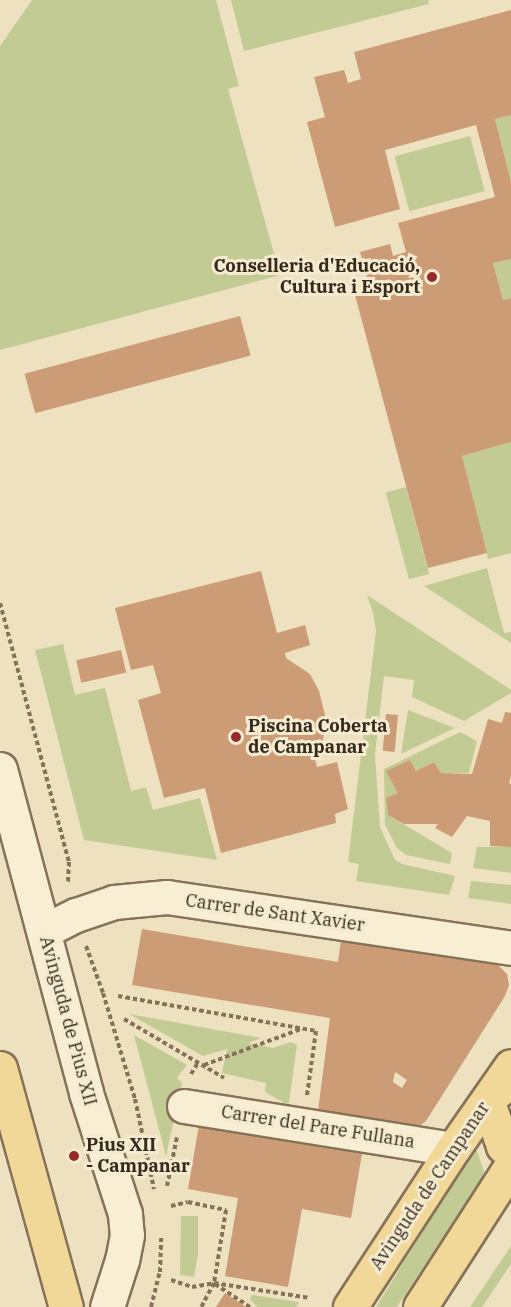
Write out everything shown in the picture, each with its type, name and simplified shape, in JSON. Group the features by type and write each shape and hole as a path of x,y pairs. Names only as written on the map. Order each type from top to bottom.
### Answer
{"main road":[{"name":"Avinguda de Campanar","path":"350,1307 453,1149 501,1091 511,1066"},
{"path":"0,1068 66,1307"},
{"path":"501,1091 489,1105 492,1120 503,1146 511,1152"},
{"path":"420,1307 511,1166"}],"street":[{"name":"Avinguda de Pius XII","path":"0,769 86,1093 125,1214 127,1235 123,1260 107,1307"},
{"name":"Carrer de Sant Xavier","path":"44,931 76,915 114,902 167,897 511,948"},
{"name":"Carrer del Pare Fullana","path":"184,1106 453,1149"}],"path":[{"path":"0,603 69,862 68,890"},
{"path":"86,945 135,1099 156,1197"},
{"path":"118,996 316,1031 303,1124"},
{"path":"124,1019 233,1083"},
{"path":"204,1066 303,1029"},
{"path":"171,1206 188,1202 226,1210 214,1283 201,1307"},
{"path":"151,1307 162,1254 161,1231"},
{"path":"171,1280 192,1287 214,1283 310,1298"},
{"path":"214,1283 250,1307"}],"green space":[{"path":"32,0 216,0 239,86 228,89 280,275 0,350 0,46"},
{"path":"231,0 428,0 429,4 244,51"},
{"path":"511,115 511,182 495,119"},
{"path":"470,136 485,191 409,211 395,156"},
{"path":"511,259 511,298 503,300 493,263"},
{"path":"511,442 511,553 488,559 462,456"},
{"path":"406,487 429,574 409,579 386,492"},
{"path":"487,568 504,633 511,632 511,643 424,586"},
{"path":"367,595 511,690 511,693 464,721 412,697 414,680 384,676 375,754 380,827 395,860 402,864 455,876 449,895 356,881 359,864 348,862 376,631"},
{"path":"63,644 75,695 105,688 131,791 146,787 153,810 200,798 217,860 84,840 35,650"},
{"path":"408,710 455,728 401,754"},
{"path":"460,732 477,741 469,773 441,773 434,762 416,771 410,760 398,793 387,798 388,815 452,853 450,864 406,855 397,848 385,825 384,769"},
{"path":"477,847 511,847 511,873 473,868"},
{"path":"471,881 511,885 511,904 468,898"},
{"path":"129,1014 261,1038 248,1043 273,1048 291,1042 297,1045 289,1103 286,1104 265,1092 266,1083 222,1073 227,1049 203,1056"},
{"path":"134,1035 187,1065 177,1078 182,1083 166,1156"},
{"path":"473,1150 477,1151 484,1171 483,1177 397,1307 376,1307"},
{"path":"181,1216 198,1216 198,1254 194,1277 180,1275"},
{"path":"511,1246 511,1264 482,1307 470,1307"},
{"path":"252,1295 299,1302 296,1307 257,1307 250,1299"}],"building":[{"name":"Conselleria d'Educació, Cultura i Esport","path":"511,10 511,115 495,119 511,182 511,259 493,263 503,300 511,298 511,442 462,456 487,553 428,568 355,295 371,291 360,252 390,244 393,256 406,252 398,223 495,197 476,125 385,150 400,209 335,227 307,122 325,117 314,77 344,70 348,83 361,79 354,52"},
{"path":"240,316 251,356 35,413 25,374"},
{"name":"Piscina Coberta de Campanar","path":"261,571 277,633 305,625 310,645 285,653 286,658 310,674 319,691 326,719 320,753 315,759 317,767 337,762 348,809 335,814 336,823 221,853 205,788 164,798 138,700 161,693 153,665 131,670 115,608"},
{"path":"121,650 126,672 81,683 76,660"},
{"path":"505,712 511,713 509,783 511,784 511,847 490,846 490,821 467,816 452,837 435,828 438,824 404,824 388,815 386,798 398,793 386,771 410,760 416,771 434,762 441,773 472,774 488,719 502,723"},
{"path":"386,714 398,715 395,752 383,751"},
{"path":"142,929 338,962 341,940 485,960 498,965 507,974 509,985 505,996 426,1121 418,1127 318,1111 330,1018 132,985","holes":["395,1072 407,1080 402,1088 393,1082"]},
{"path":"199,1125 362,1154 351,1218 302,1209 288,1287 225,1276 238,1198 188,1189"},
{"path":"225,1293 246,1307 216,1307"}],"place":[{"name":"Conselleria d'Educació, Cultura i Esport","path":"432,277"},
{"name":"Piscina Coberta de Campanar","path":"236,737"},
{"name":"Pius XII - Campanar","path":"74,1156"}]}
